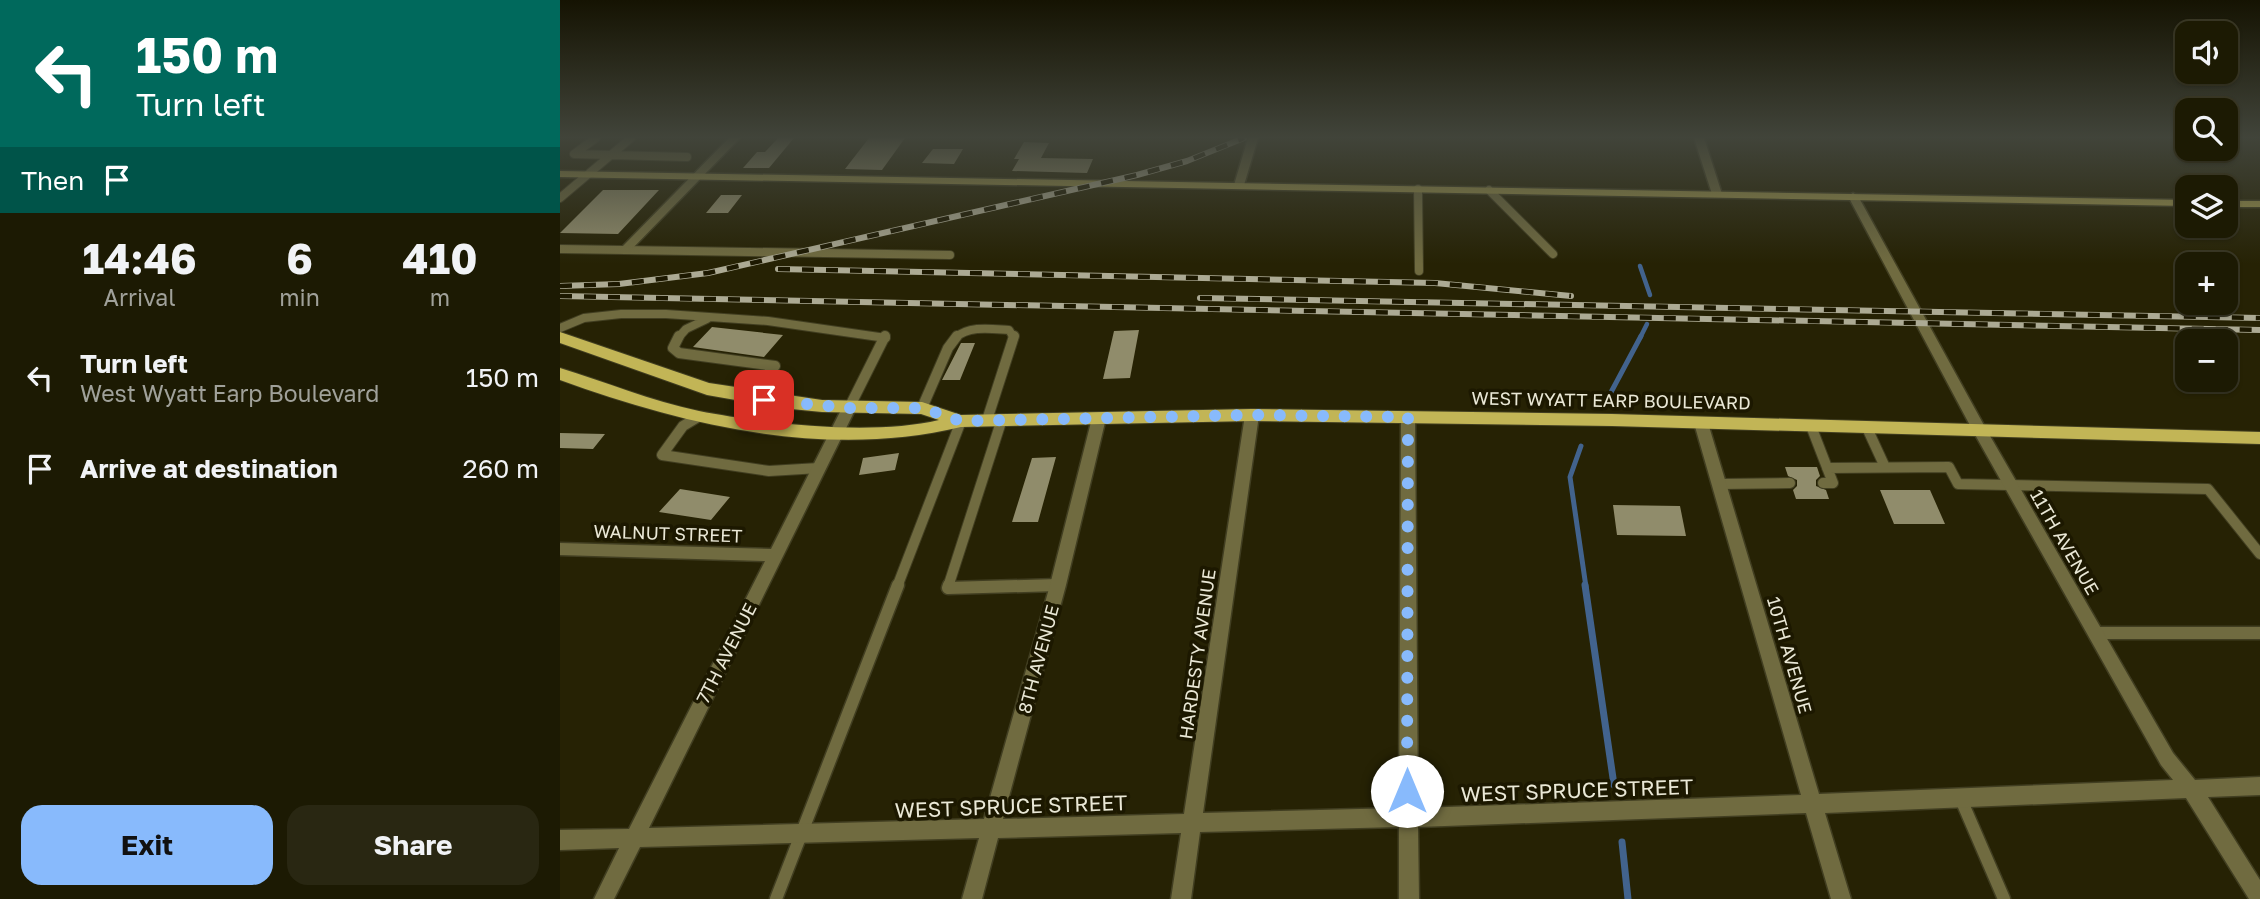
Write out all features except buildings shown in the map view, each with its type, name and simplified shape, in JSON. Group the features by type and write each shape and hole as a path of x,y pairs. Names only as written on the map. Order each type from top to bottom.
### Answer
{"main road":[{"path":"899,180 2175,203"},
{"path":"2238,204 2260,204"},
{"name":"WEST WYATT EARP BOULEVARD","path":"560,337 707,389 747,397 849,408 922,408 961,421"},
{"name":"WEST WYATT EARP BOULEVARD","path":"560,374 619,396 698,417 834,433 919,432 961,421 995,419 1252,415 1701,422 2259,439"}],"street":[{"path":"625,250 697,180"},
{"path":"1238,185 1240,180"},
{"path":"1712,180 1717,194"},
{"name":"11TH AVENUE","path":"1853,196 1980,431 2167,759 2191,789 2260,898"},
{"name":"7TH AVENUE","path":"604,899 834,433 849,408"},
{"name":"HARDESTY AVENUE","path":"1181,899 1252,415"},
{"path":"1408,417 1409,899"},
{"name":"8TH AVENUE","path":"972,899 1058,584 1099,418"},
{"name":"10TH AVENUE","path":"1701,422 1841,899"},
{"name":"WALNUT STREET","path":"560,549 775,555"},
{"name":"WEST SPRUCE STREET","path":"560,840 800,836 1407,818 2260,786"}],"lane":[{"path":"560,198 581,180"},
{"path":"1418,189 1419,271"},
{"path":"1489,190 1553,254"},
{"path":"560,249 950,255"},
{"path":"560,328 580,318 605,314 711,317 887,336 849,408"},
{"path":"711,317 692,324 681,332 673,348 679,353 775,366 747,397"},
{"path":"922,408 948,348 958,334 977,329 1009,330 1014,336 995,419 948,588 1058,584"},
{"path":"698,417 683,426 662,455 769,471 818,468"},
{"path":"776,899 961,421"},
{"path":"1811,426 1833,483 1823,483"},
{"path":"1867,428 1885,467"},
{"path":"1827,468 1949,467 1958,484 2208,489 2260,554"},
{"path":"1719,484 1790,483"},
{"path":"2095,633 2260,633"},
{"path":"1960,797 2004,899"}],"waterway":[{"path":"1640,266 1650,295"},
{"path":"1641,336 1647,324"},
{"path":"1609,396 1641,336"},
{"path":"1581,446 1570,477 1586,587"},
{"path":"1585,585 1614,785"},
{"path":"1622,842 1628,899"}],"railway":[{"path":"560,286 619,284 708,273 1115,180"},
{"path":"778,269 1435,283 1571,296"},
{"path":"560,296 2260,330"},
{"path":"1200,298 2260,318"}],"route":[{"path":"764,400 849,408 922,408 961,421 1252,415 1408,417 1407,791"}]}
